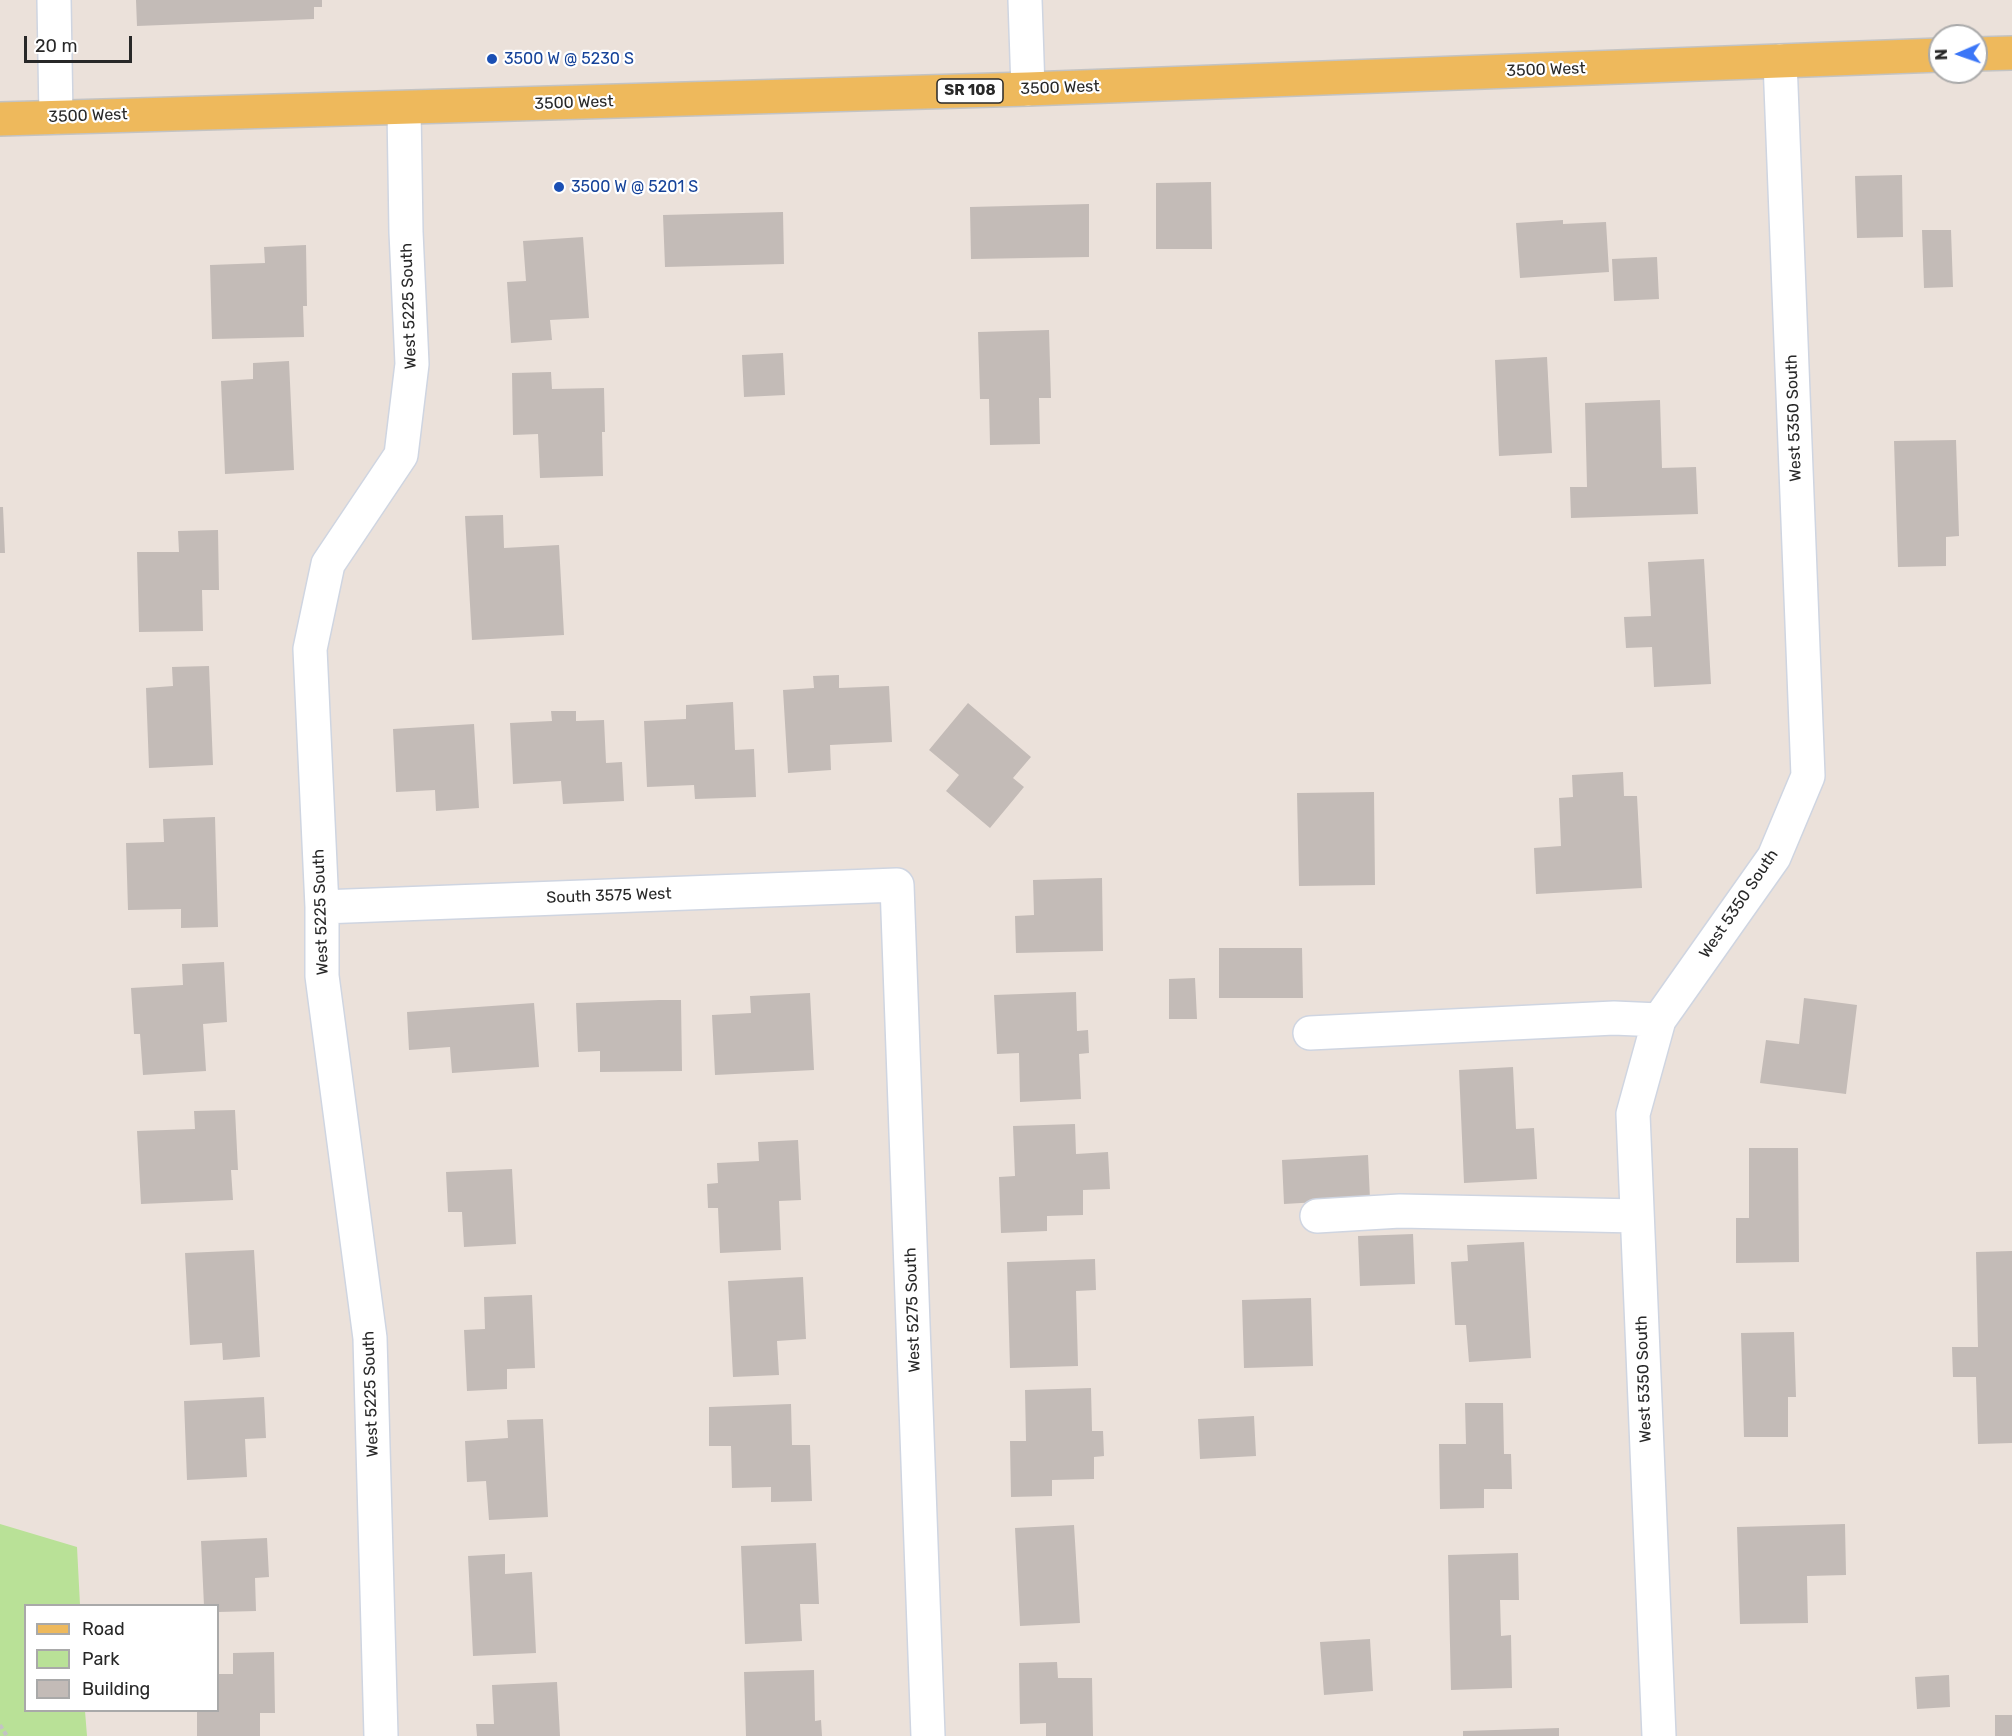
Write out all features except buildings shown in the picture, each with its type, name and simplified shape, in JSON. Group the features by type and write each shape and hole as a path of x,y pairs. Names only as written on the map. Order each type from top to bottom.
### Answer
{"main road":[{"path":"1988,53 2012,52"},
{"name":"3500 West","path":"0,119 1028,89 1928,55"}],"street":[{"path":"54,0 56,117"},
{"path":"1025,0 1028,89"},
{"name":"West 5350 South","path":"1659,1736 1633,1114 1659,1020 1774,857 1808,776 1780,61"},
{"name":"West 5225 South","path":"381,1736 370,1338 322,976 322,907 310,649 328,564 401,455 412,364 406,232 404,109"},
{"name":"South 3575 West","path":"322,907 897,885"},
{"name":"West 5275 South","path":"897,885 928,1736"},
{"path":"1310,1033 1614,1018 1659,1020"},
{"path":"1317,1216 1400,1211 1637,1216"}],"path":[{"path":"0,1725 7,1736"}],"green space":[{"path":"0,1524 77,1547 80,1604 24,1604 24,1712 85,1712 87,1736 0,1736"}],"place":[{"name":"3500 W @ 5230 S","path":"492,59"},
{"name":"3500 W @ 5201 S","path":"559,187"}]}
